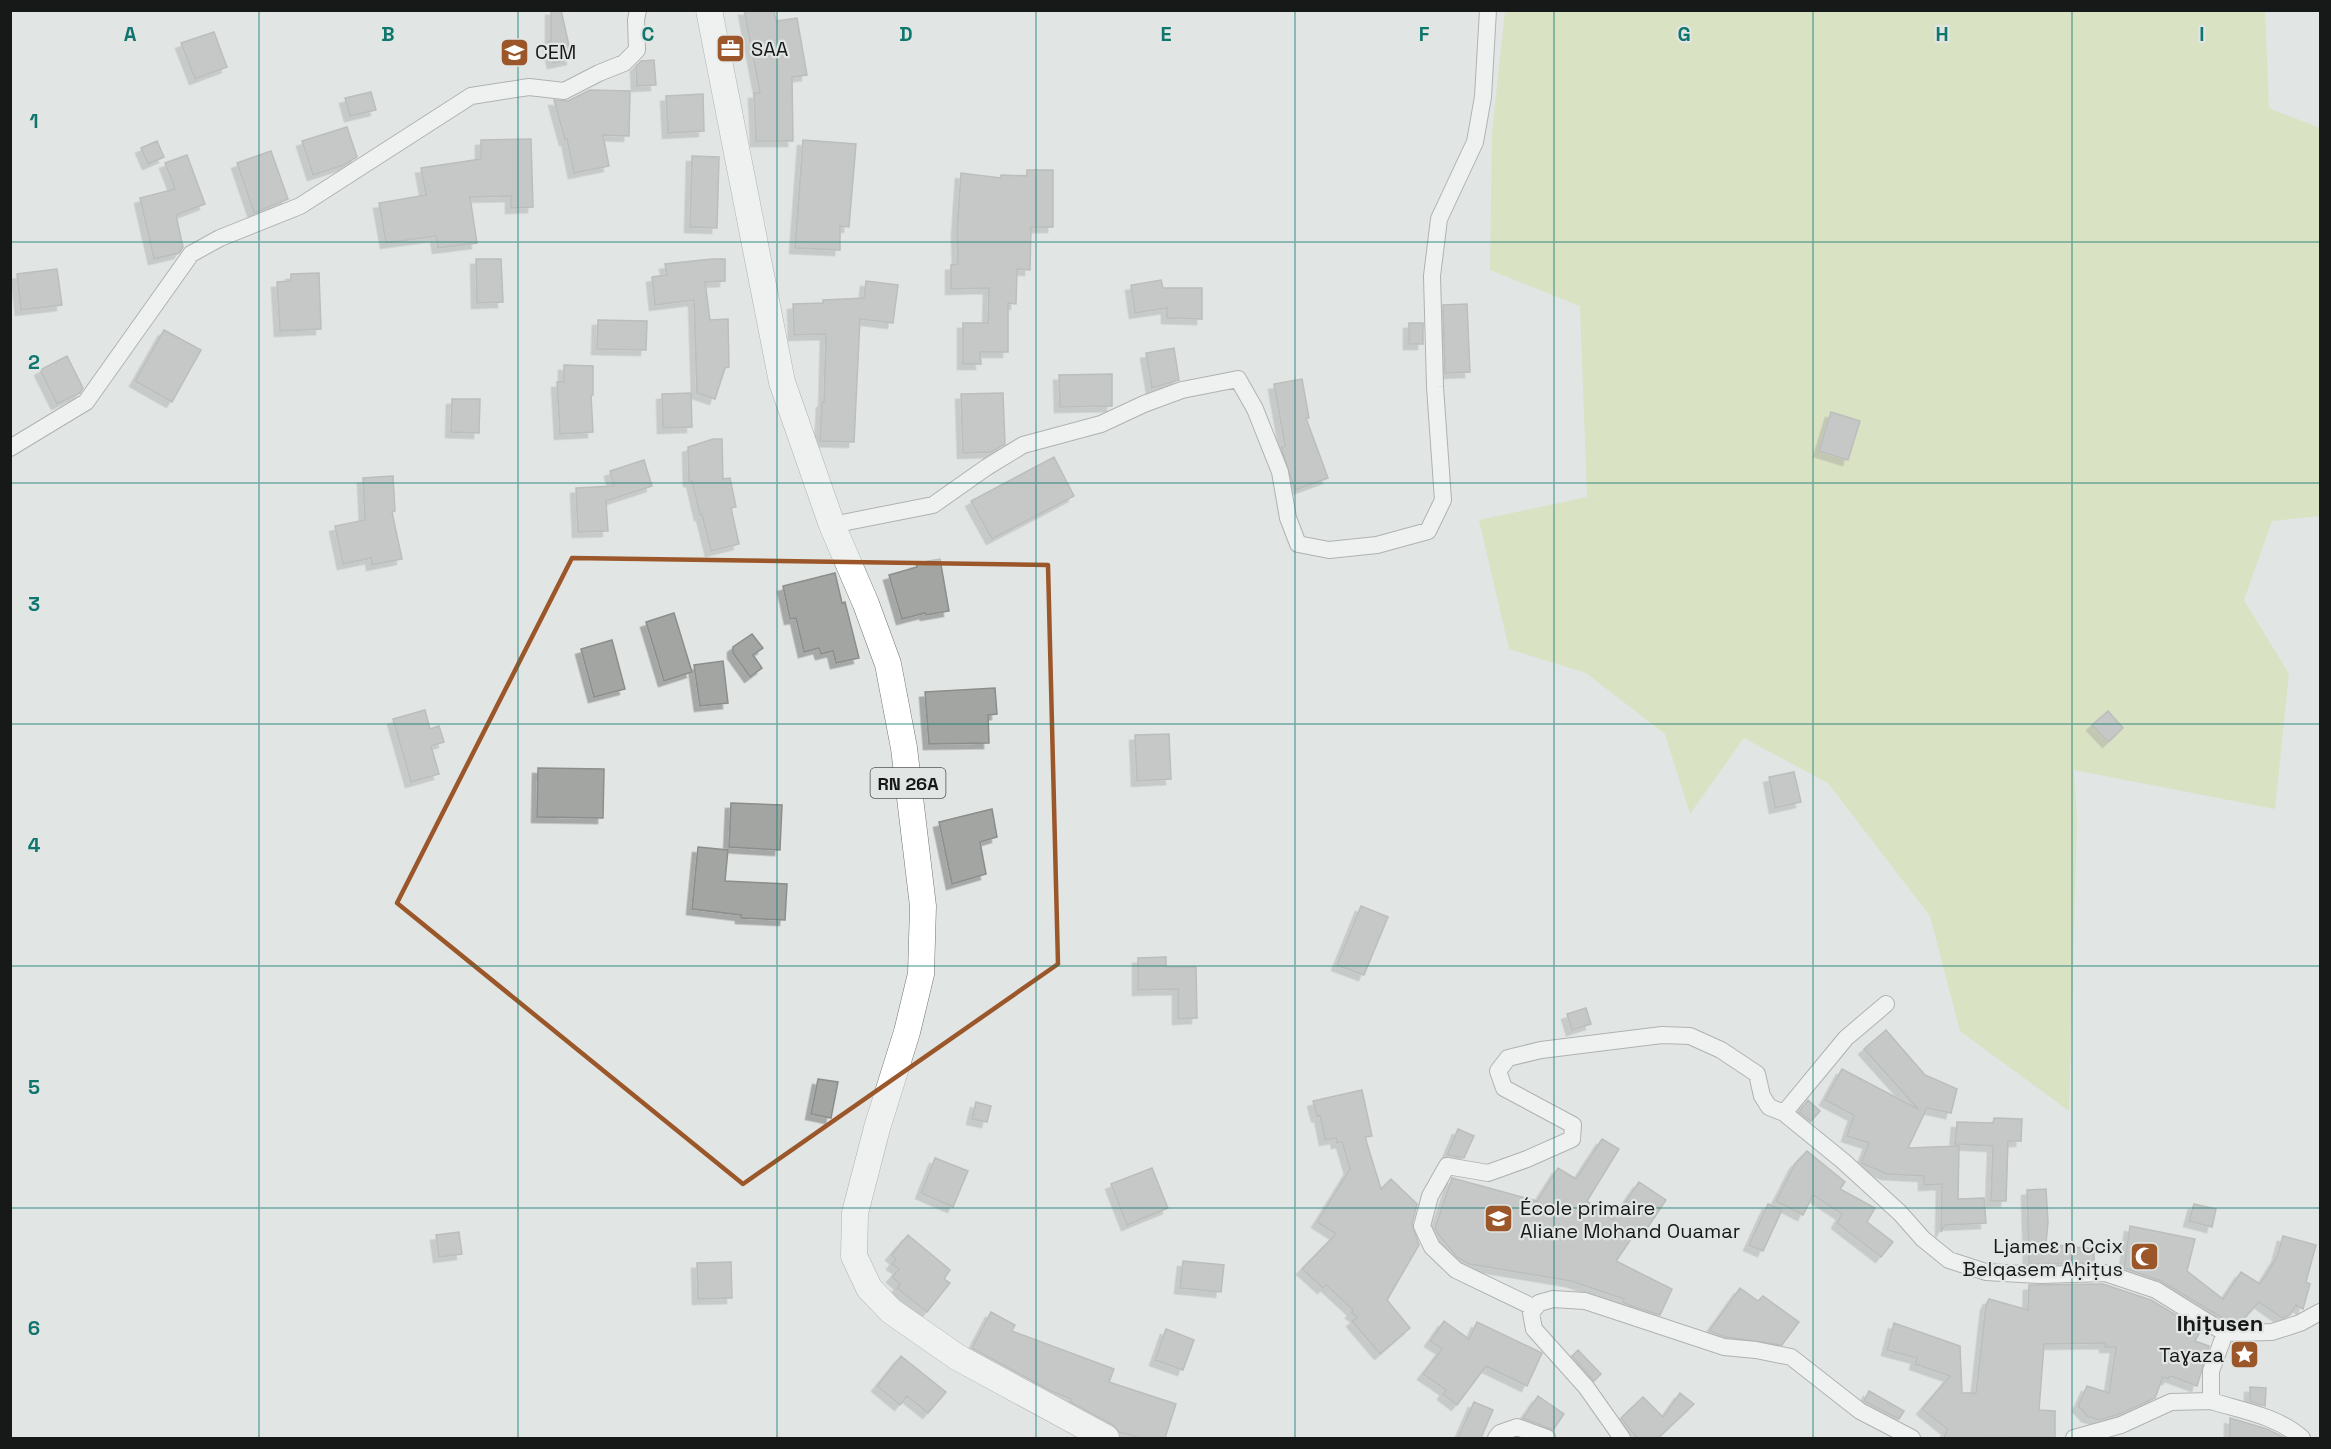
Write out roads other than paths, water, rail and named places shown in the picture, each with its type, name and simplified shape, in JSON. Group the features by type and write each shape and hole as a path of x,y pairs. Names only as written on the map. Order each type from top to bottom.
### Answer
{"main road":[{"name":"RN 26A","path":"708,10 782,382 832,525 866,604 888,664 904,748 923,906 921,974 907,1032 876,1128 855,1213 854,1256 869,1288 891,1311 957,1357 1106,1438"}],"street":[{"path":"10,448 86,402 191,254 220,238 300,206 471,96 529,87 564,91 624,63 637,50 638,10"},
{"path":"832,525 933,505 1023,445 1101,424 1182,390 1238,379 1255,409 1280,472 1288,518 1298,544 1329,550 1377,545 1428,531 1443,500 1435,387 1432,276 1438,219 1475,142 1483,97 1488,10"},
{"path":"1784,1113 1846,1038 1886,1004"},
{"path":"1535,1308 1456,1270 1432,1247 1422,1226 1430,1196 1447,1166 1488,1173 1572,1139 1573,1125 1504,1088 1498,1071 1508,1058 1541,1050 1662,1035 1690,1036 1721,1050 1757,1074 1762,1096 1768,1107 1784,1113 1843,1161 1900,1213 1923,1239 1949,1260 1986,1272 2041,1275 2105,1273 2156,1290 2225,1333 2272,1332 2300,1323 2320,1312"},
{"path":"1622,1438 1586,1387 1534,1329 1531,1313 1539,1303 1553,1299 1584,1301 1725,1347 1791,1357 1860,1411 1912,1438"},
{"path":"2211,1401 2211,1371 2225,1333"},
{"path":"2074,1438 2121,1425 2171,1402 2211,1401 2272,1420 2289,1427 2302,1438"},
{"path":"1496,1438 1500,1433 1517,1427 1547,1438"}],"place":[{"name":"SAA","path":"730,49"},
{"name":"CEM","path":"514,52"},
{"name":"École primaire Aliane Mohand Ouamar","path":"1499,1219"},
{"name":"Ljameɛ n Ccix Belqasem Aḥiṭus","path":"2144,1257"},
{"name":"Taɣaza","path":"2245,1355"}],"district":[{"name":"Iḥiṭusen","path":"2220,1323"}]}
